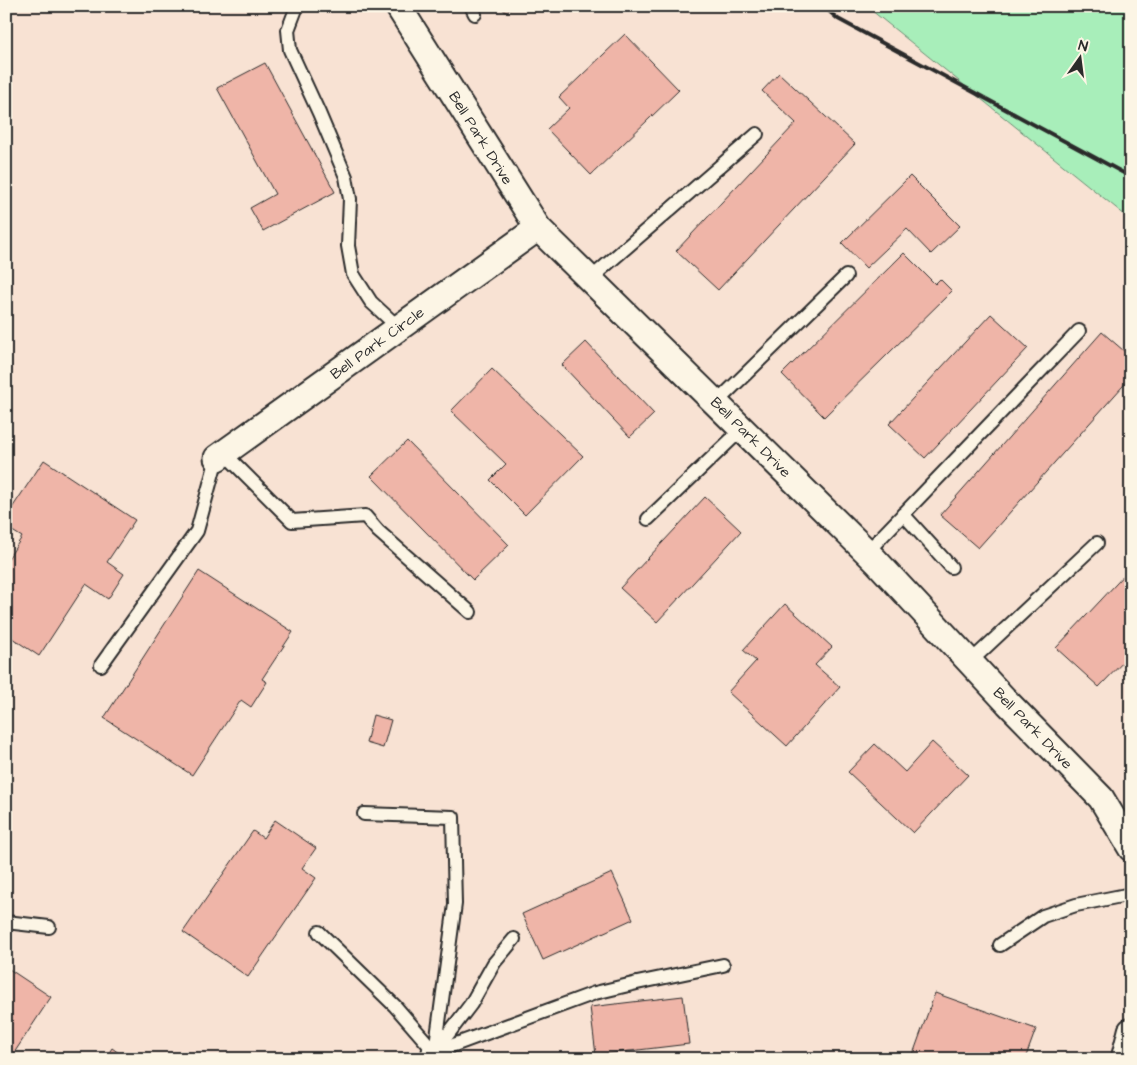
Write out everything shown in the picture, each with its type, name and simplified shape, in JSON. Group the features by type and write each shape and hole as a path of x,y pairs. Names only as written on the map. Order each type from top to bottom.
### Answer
{"street":[{"name":"Bell Park Drive","path":"398,6 538,228 867,552 1008,703 1101,798 1131,848"},
{"name":"Bell Park Circle","path":"220,456 538,228"},
{"path":"1124,1059 1131,1032"}],"lane":[{"path":"298,6 288,30 290,50 346,177 350,199 348,246 353,274 370,302 399,328"},
{"path":"590,279 757,134"},
{"path":"716,403 846,276"},
{"path":"867,552 1079,331"},
{"path":"648,519 742,429"},
{"path":"101,665 197,531 220,456 292,521 365,516 378,531 470,612"},
{"path":"903,514 951,567"},
{"path":"970,662 1097,543"},
{"path":"364,814 453,817 455,904 439,1057"},
{"path":"1000,945 1043,916 1076,905 1131,894"},
{"path":"6,922 49,927"},
{"path":"319,932 395,1006 439,1057"},
{"path":"439,1057 494,963 514,939"},
{"path":"439,1057 595,993 722,965"}],"shaded area":[{"path":"6,6 866,6 1131,220 1131,1059 6,1059"}],"green space":[{"path":"866,6 1131,6 1131,220"}],"building":[{"path":"501,6 515,6 505,12"},
{"path":"625,34 679,90 591,175 547,129 569,108 559,97"},
{"path":"265,63 335,192 263,231 250,208 275,194 217,88"},
{"path":"779,73 855,144 718,290 676,251 796,123 762,91"},
{"path":"910,176 960,226 931,254 907,229 866,268 842,243"},
{"path":"904,253 935,284 940,279 952,291 824,417 782,374"},
{"path":"991,314 1028,348 925,458 889,424"},
{"path":"1102,332 1131,357 1131,377 978,548 940,515"},
{"path":"586,342 654,414 630,437 562,365"},
{"path":"492,369 583,456 525,515 490,480 506,464 451,411"},
{"path":"407,441 509,545 473,580 371,476"},
{"path":"44,460 135,520 107,562 124,574 108,599 86,584 39,656 6,634 6,562 22,537 6,527 6,517"},
{"path":"705,497 741,531 657,622 620,588"},
{"path":"1131,568 1131,654 1099,687 1056,648"},
{"path":"199,571 293,632 262,679 267,682 251,707 241,700 192,775 104,718"},
{"path":"785,604 832,647 815,665 840,687 787,746 728,692 756,661 743,650"},
{"path":"373,715 391,720 383,748 366,743"},
{"path":"932,742 968,775 913,833 848,772 875,744 905,772"},
{"path":"275,820 316,848 302,868 316,878 248,977 183,932 253,831 263,838"},
{"path":"612,873 633,919 543,960 522,914"},
{"path":"6,967 51,997 10,1059 6,1059"},
{"path":"935,993 1036,1029 1025,1059 894,1059 896,1052 912,1057"},
{"path":"683,996 689,1044 596,1055 590,1007"},
{"path":"112,1048 127,1059 105,1059"}],"railway":[{"path":"823,6 838,19 1131,177"}]}
